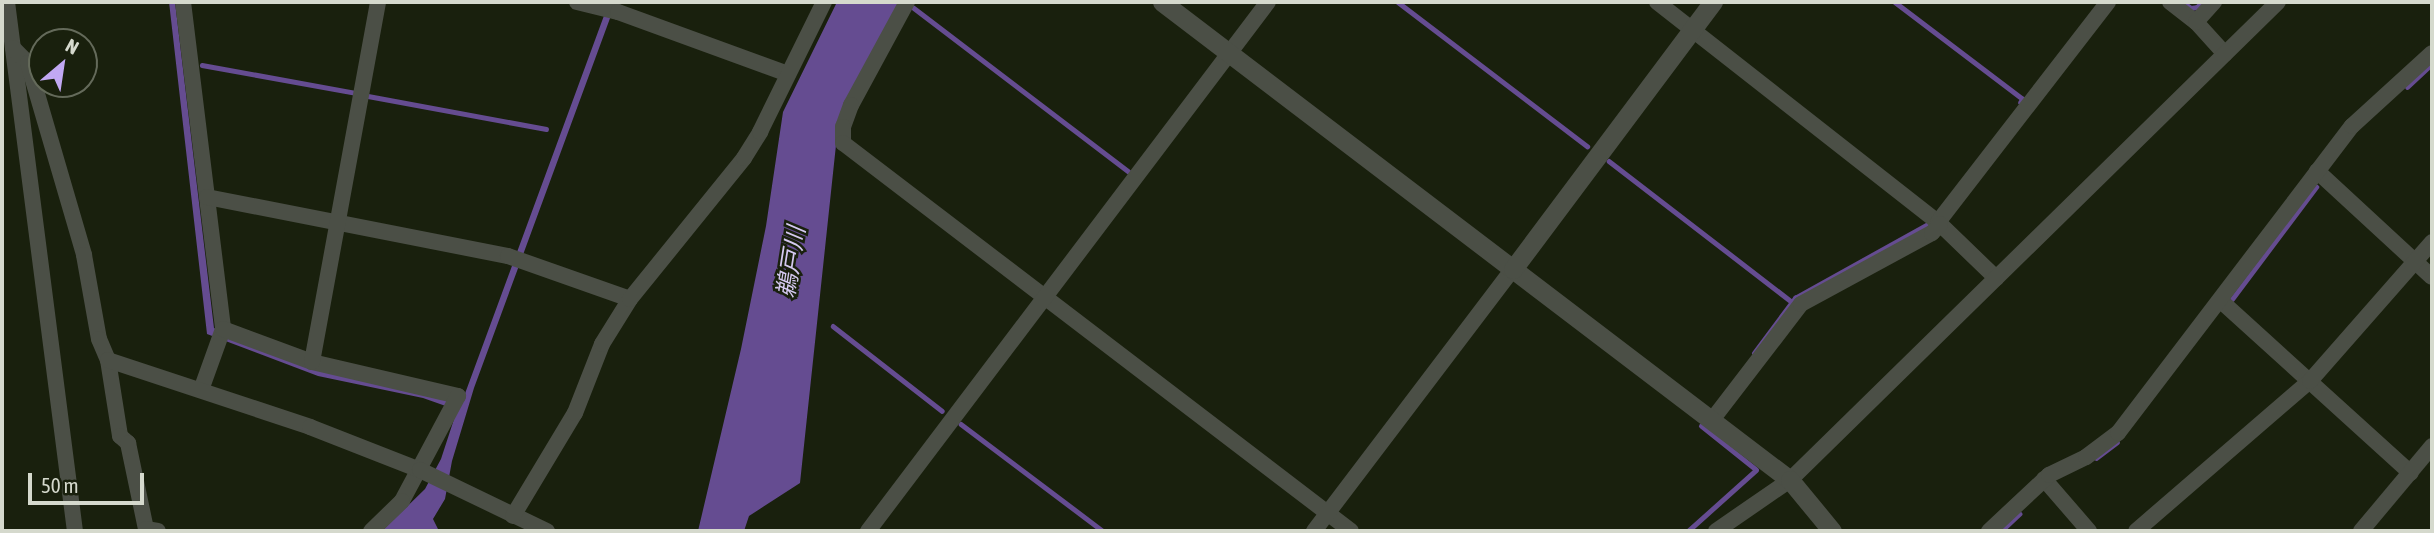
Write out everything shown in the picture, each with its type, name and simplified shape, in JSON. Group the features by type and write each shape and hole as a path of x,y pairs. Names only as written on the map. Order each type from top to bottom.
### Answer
{"street":[{"path":"7,2 75,531"},
{"path":"183,2 207,197 220,336 201,390"},
{"path":"313,362 378,2"},
{"path":"577,2 602,6 788,74"},
{"path":"513,516 575,413 602,344 630,299 744,158 760,132 824,2"},
{"path":"907,2 851,105 843,127 843,143 1351,531"},
{"path":"1161,2 1790,480 1832,531"},
{"path":"868,531 1268,2"},
{"path":"1657,2 1939,223 1996,278"},
{"path":"1314,531 1713,2"},
{"path":"1712,420 1801,304 1932,233 2108,2"},
{"path":"2170,2 2196,22 2225,54"},
{"path":"2196,22 2214,2"},
{"path":"1716,531 1790,480 2277,2"},
{"path":"13,48 28,63 84,255 99,339 108,360 120,436 128,443 146,529 158,531"},
{"path":"1989,531 2044,479 2086,457 2118,433 2366,110 2432,53"},
{"path":"2317,171 2432,277"},
{"path":"207,197 508,257 630,299"},
{"path":"2136,531 2310,381 2432,242"},
{"path":"2221,301 2411,473"},
{"path":"220,336 313,362 458,396 423,471 395,509 371,531"},
{"path":"108,360 310,427 423,471 547,531"},
{"path":"2361,531 2432,446"},
{"path":"2044,479 2089,531"}],"water":[{"path":"169,2 175,2 214,328 229,335 463,399 609,2 616,2 474,388 452,461 445,499 433,519 439,531 382,531 425,489 441,459 457,410 423,398 318,376 207,334"},
{"name":"鵜戸川","path":"837,2 901,2 836,145 800,483 749,516 744,531 698,531 741,349 766,226 783,112"}],"waterway":[{"path":"1398,2 1587,146"},
{"path":"1895,2 2023,99 2021,102"},
{"path":"2183,2 2191,8 2202,2"},
{"path":"914,8 1128,171"},
{"path":"2407,87 2432,64"},
{"path":"202,65 356,93"},
{"path":"368,96 546,129"},
{"path":"1609,161 1792,302"},
{"path":"2232,299 2316,187"},
{"path":"1754,353 1795,298 1930,223"},
{"path":"833,326 942,411"},
{"path":"961,424 1103,531"},
{"path":"1688,531 1756,470 1701,426"},
{"path":"2096,458 2117,442"},
{"path":"2001,531 2019,514"}]}
